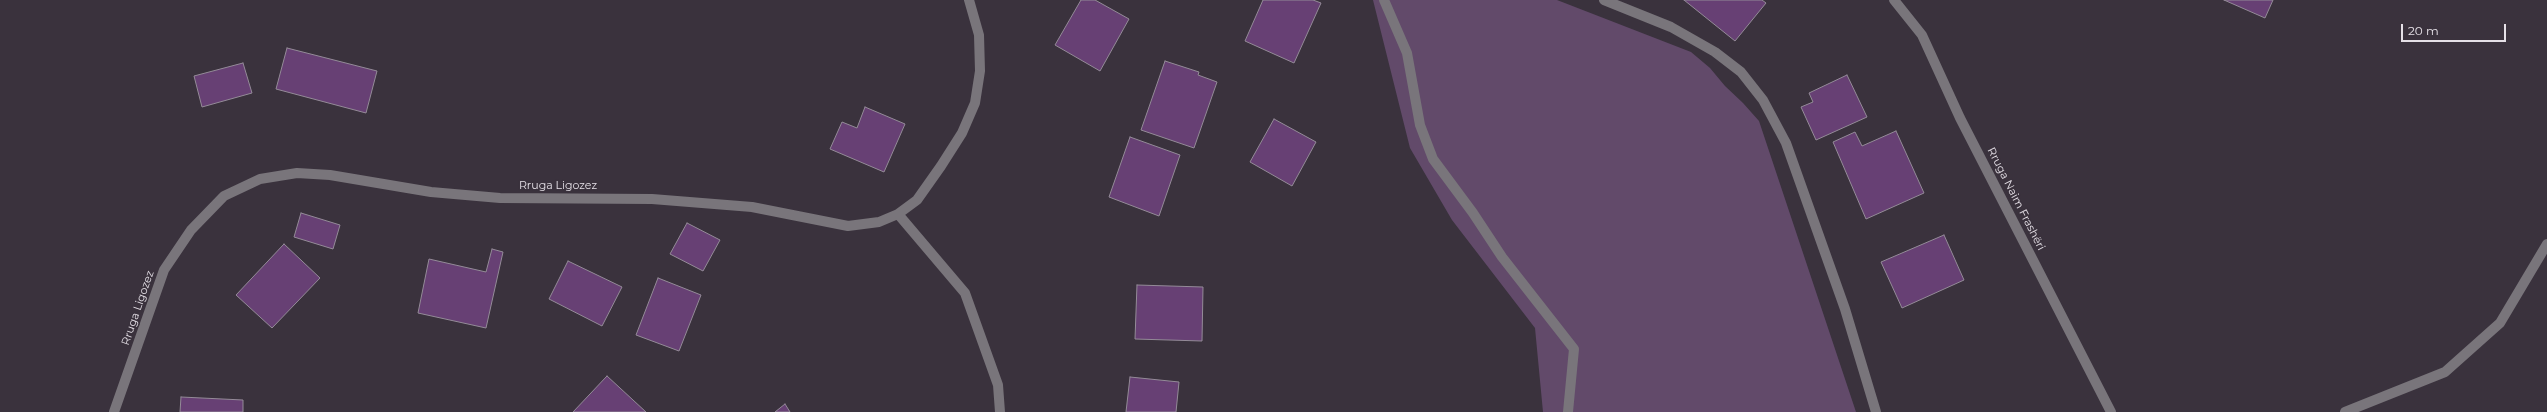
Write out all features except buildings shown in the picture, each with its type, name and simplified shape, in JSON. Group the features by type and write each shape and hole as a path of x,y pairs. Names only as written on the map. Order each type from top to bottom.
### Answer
{"street":[{"name":"Rruga Ligozez","path":"114,412 164,270 191,230 224,196 260,179 297,173 330,175 431,192 500,198 652,199 752,207 848,226 879,222 898,214 916,200 941,166 962,132 975,103 980,71 979,35 969,0"},
{"path":"1384,0 1407,53 1420,125 1433,159 1473,213 1502,256 1574,349 1568,412"},
{"path":"1604,0 1671,27 1715,52 1741,72 1763,100 1786,143 1845,309 1876,412"},
{"name":"Rruga Naim Frashëri","path":"1894,0 1922,35 1960,118 2111,412"},
{"path":"898,214 965,293 998,385 1000,412"},
{"path":"2345,412 2445,372 2500,323 2547,244"}],"shaded area":[{"path":"1373,0 1557,0 1691,52 1710,68 1725,86 1759,121 1856,412 1543,412 1535,328 1452,220 1410,148"}]}
